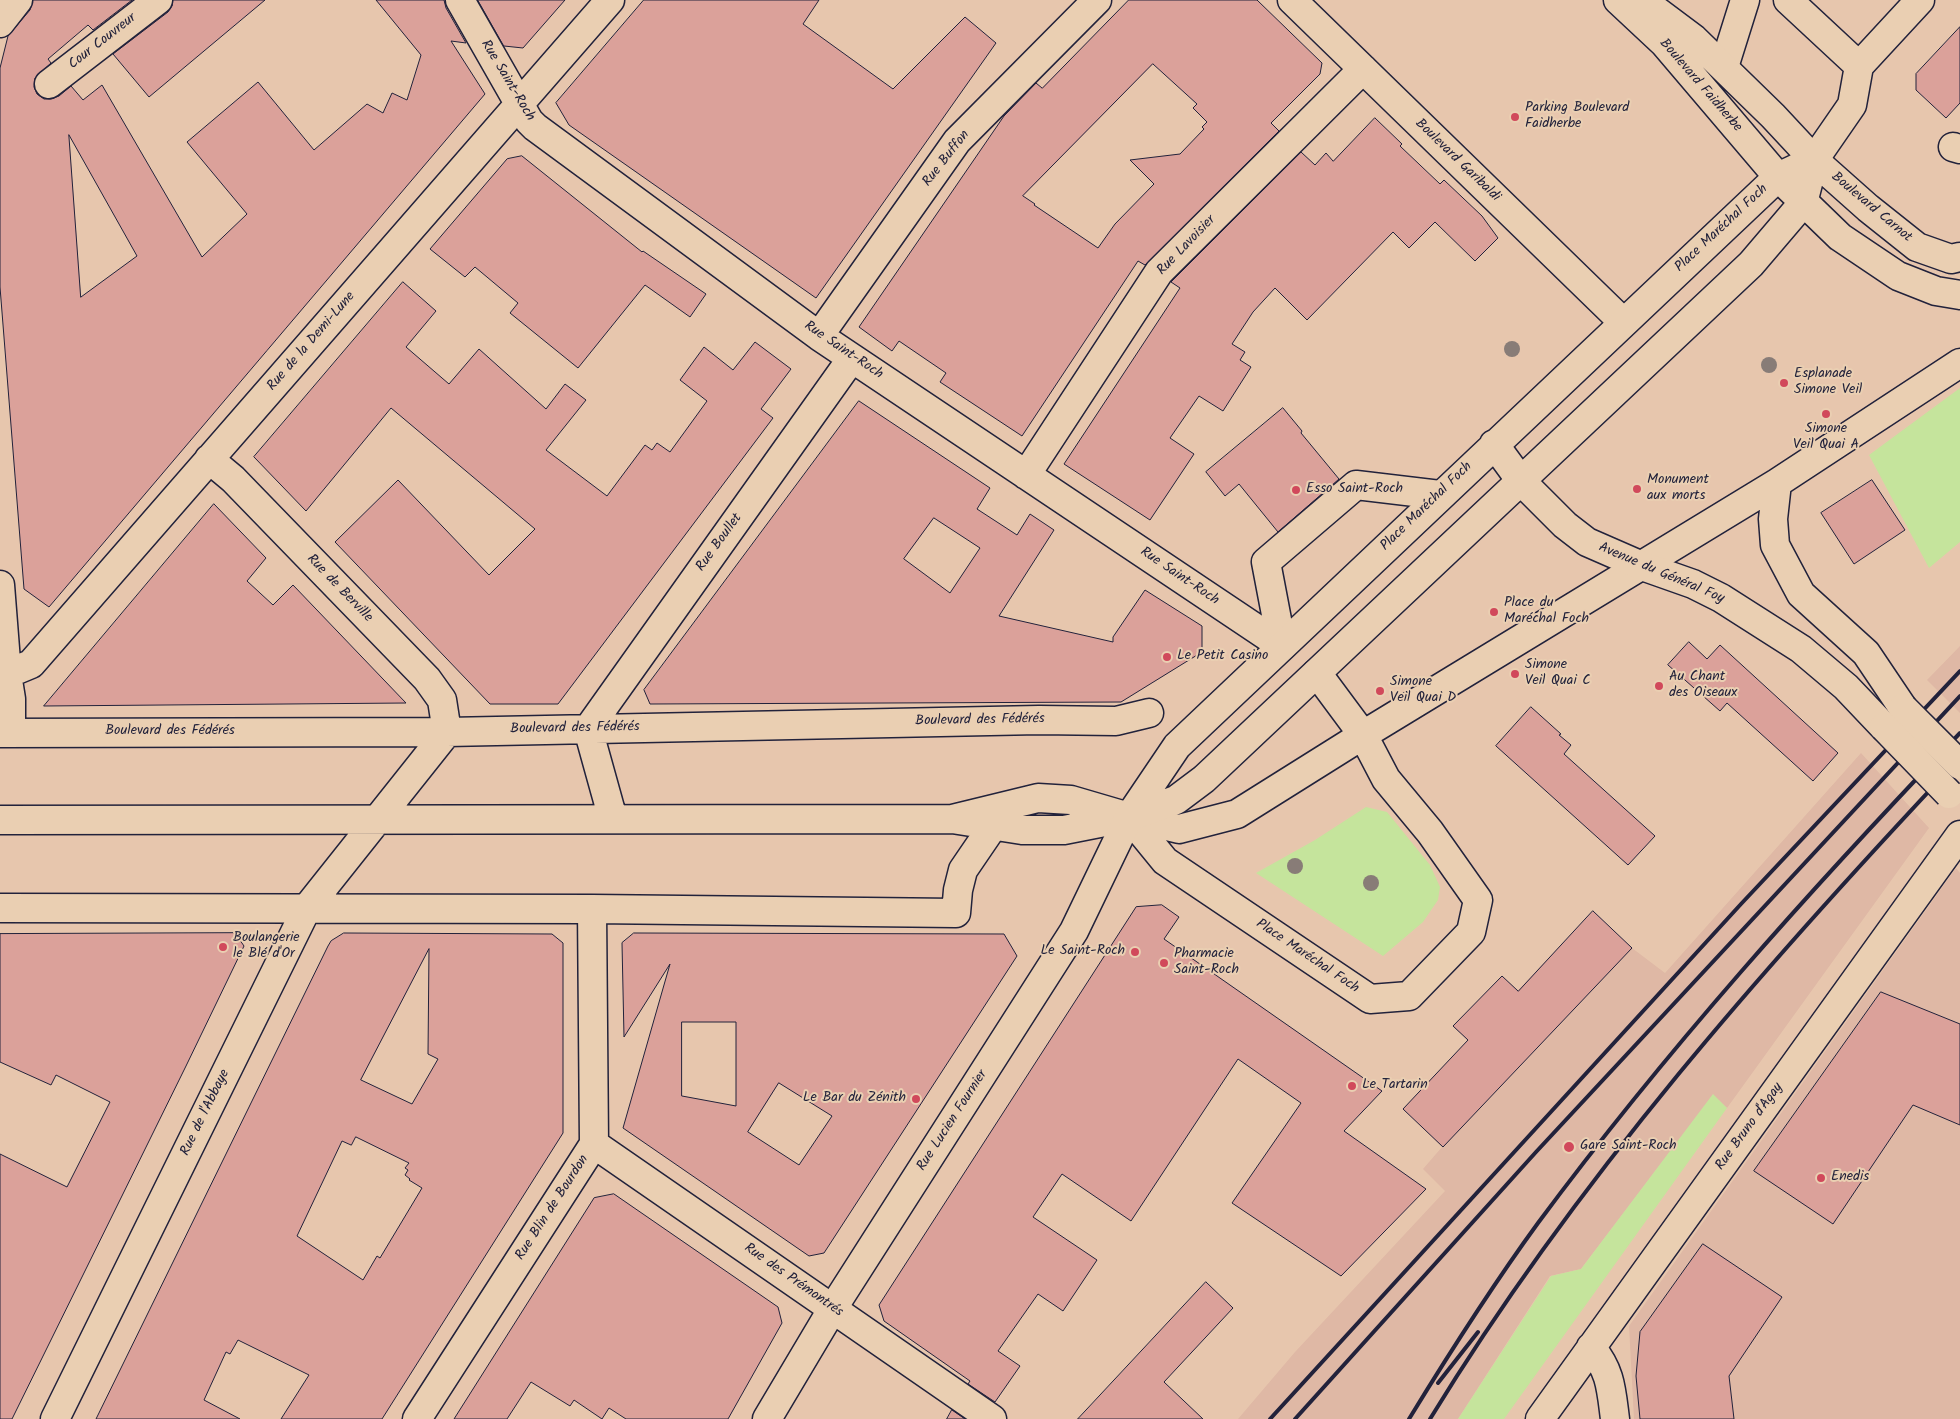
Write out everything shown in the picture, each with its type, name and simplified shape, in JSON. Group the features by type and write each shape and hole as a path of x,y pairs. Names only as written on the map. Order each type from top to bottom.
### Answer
{"street":[{"path":"0,23 18,0"},
{"name":"Cour Couvreur","path":"49,84 158,0"},
{"name":"Rue Saint-Roch","path":"460,0 529,121 535,126 819,336 1282,646"},
{"name":"Rue de la Demi-Lune","path":"7,674 31,664 610,0"},
{"name":"Rue Buffon","path":"819,336 957,141 1097,0"},
{"name":"Boulevard Garibaldi","path":"1292,0 1623,322"},
{"name":"Boulevard Faidherbe","path":"1618,0 1664,43 1778,177"},
{"name":"Boulevard Faidherbe","path":"1642,0 1694,39 1724,67 1814,160"},
{"path":"1724,67 1745,0"},
{"path":"1788,0 1859,66"},
{"path":"0,820 952,819 1022,830 1064,830 1129,817 1176,800 1204,779 1755,259 1803,203 1814,160 1852,105 1859,66 1920,0"},
{"name":"Rue Lavoisier","path":"1026,475 1159,272 1362,69"},
{"name":"Place Maréchal Foch","path":"1317,673 1362,736 1386,779 1430,832 1478,900 1471,932 1409,996 1370,999 1165,861 1129,817 1177,746 1778,177 1814,160"},
{"name":"Boulevard Carnot","path":"1814,160 1868,208 1917,247 1951,259 1960,257"},
{"path":"1778,177 1840,237 1898,276 1936,291 1960,295"},
{"name":"Rue Boullet","path":"588,729 852,358"},
{"path":"952,819 1038,798 1071,800 1179,829 1237,814 1777,483 1960,363"},
{"name":"Avenue du Général Foy","path":"1494,444 1521,481 1565,525 1587,542 1642,566 1693,584 1721,598 1801,649 1846,687 1955,798"},
{"name":"Rue de Berville","path":"209,459 233,479 427,679 442,700 447,732"},
{"path":"1777,483 1773,519 1775,546 1801,594 1866,653 1903,708 1960,765"},
{"path":"1282,646 1266,562 1356,485 1440,496"},
{"path":"0,585 7,674 11,698 6,733"},
{"name":"Boulevard des Fédérés","path":"6,733 447,732 1021,720 1116,720 1150,713"},
{"path":"588,729 613,818"},
{"name":"Rue de l'Abbaye","path":"55,1419 307,908 447,732"},
{"name":"Rue Lucien Fournier","path":"767,1419 832,1308 1074,931 1129,817"},
{"path":"0,908 592,909 956,913 958,890 963,870 993,826"},
{"name":"Rue Bruno d'Agay","path":"1540,1419 1960,835"},
{"name":"Rue Blin de Bourdon","path":"418,1419 594,1144 592,909"},
{"name":"Rue des Prémontrés","path":"594,1144 992,1419"},
{"path":"1592,1347 1600,1357 1610,1380 1615,1419"}],"shaded area":[{"path":"1960,646 1960,713 1927,680"},
{"path":"1861,753 1929,828 1727,1108 1713,1095 1581,1269 1550,1276 1458,1419 1238,1419 1295,1352 1445,1191 1423,1169 1442,1147 1403,1109 1468,1041 1453,1026 1502,976 1518,990 1593,911 1632,948 1665,973"},
{"name":"Enedis","path":"1956,868 1960,873 1960,1419 1634,1419 1629,1326"}],"green space":[{"path":"1960,388 1960,542 1929,568 1869,455"},
{"path":"1366,807 1387,812 1430,865 1440,887 1438,900 1423,922 1383,956 1256,873 1315,840"},
{"path":"1713,1094 1727,1108 1504,1419 1458,1419 1551,1276 1581,1269"}],"building":[{"path":"33,0 132,0 93,30 88,25 48,59 51,63 35,78 34,87 37,94 44,99 51,99 59,96 71,86 83,100 102,85 202,257 247,214 187,142 258,82 314,150 367,104 383,113 392,93 407,100 421,55 376,0 444,0 446,8 466,43 451,41 485,94 49,607 24,589 0,287 0,68 8,36 30,10","holes":["69,135 137,256 81,297"]},
{"path":"173,0 265,0 149,97 113,54 168,12"},
{"path":"478,0 565,0 523,48 504,46"},
{"path":"644,0 819,0 803,24 893,89 965,17 996,43 816,298 569,125 556,103"},
{"path":"1129,0 1257,0 1322,63 1320,74 1271,123 1279,131 1145,265 1138,261 1022,436 940,382 946,373 899,341 892,351 859,327 1004,116 1036,83 1042,88","holes":["1153,64 1197,104 1193,108 1207,122 1202,127 1204,129 1180,154 1130,160 1154,184 1115,224 1098,248 1023,196"]},
{"path":"1960,27 1960,103 1946,118 1916,90 1916,74"},
{"path":"1375,118 1402,144 1400,146 1440,184 1444,180 1482,216 1498,238 1475,261 1435,222 1409,248 1393,232 1307,320 1275,288 1253,312 1232,344 1245,352 1240,360 1251,367 1223,411 1199,396 1170,438 1194,454 1150,520 1064,464 1180,288 1171,282 1301,152 1315,165 1326,153 1333,161"},
{"path":"522,156 642,252 706,294 690,317 645,285 578,368 510,313 518,303 475,267 465,277 430,249 507,159"},
{"path":"403,282 436,311 406,347 449,384 479,349 546,409 565,384 586,400 546,450 607,496 645,445 652,450 657,443 670,452 707,401 680,380 704,347 733,370 755,342 791,369 761,409 773,418 558,704 490,704 335,542 398,480 489,575 535,529 391,408 306,511 254,457"},
{"path":"859,401 990,488 977,509 1017,535 1030,514 1054,530 999,616 1113,642 1113,637 1145,590 1202,626 1202,652 1121,702 650,704 644,690","holes":["934,518 980,548 950,593 904,559"]},
{"path":"1283,408 1339,479 1278,532 1239,484 1225,496 1206,472"},
{"path":"1872,480 1905,530 1854,564 1821,513"},
{"path":"214,504 266,558 247,581 273,605 293,585 406,703 44,706"},
{"path":"1689,642 1707,659 1720,645 1838,753 1813,781 1727,703 1720,711 1668,665"},
{"path":"1531,707 1571,745 1564,754 1655,836 1628,865 1496,746"},
{"path":"1162,905 1179,917 1164,939 1382,1091 1344,1131 1426,1189 1341,1276 1232,1203 1301,1103 1238,1059 1131,1221 1062,1174 1033,1217 1097,1260 1063,1311 1038,1294 998,1351 1020,1366 995,1402 968,1384 970,1381 884,1321 879,1305 1136,907"},
{"path":"1593,911 1632,948 1443,1147 1403,1109 1468,1040 1453,1026 1502,976 1518,991"},
{"path":"235,933 244,946 186,1066 12,1419 0,1419 0,1154 67,1187 110,1102 56,1075 51,1085 0,1062 0,934"},
{"path":"344,933 552,934 563,943 563,1133 382,1419 281,1419 309,1375 238,1340 230,1354 226,1352 204,1400 240,1419 96,1419 328,946 331,941","holes":["429,949 428,1054 438,1059 412,1104 361,1080","356,1137 409,1163 405,1168 408,1170 405,1175 409,1180 422,1188 380,1258 377,1256 363,1280 297,1236 342,1141 351,1145"]},
{"path":"634,933 1004,934 1017,956 824,1253 809,1256 623,1128 670,964 624,1037 622,943","holes":["682,1022 736,1022 736,1106 682,1096","779,1083 832,1116 799,1165 748,1132"]},
{"path":"1881,992 1960,1024 1960,1125 1913,1105 1833,1224 1754,1171"},
{"path":"614,1194 778,1307 782,1323 728,1419 626,1419 609,1408 602,1419 574,1400 570,1406 531,1382 507,1419 454,1419 594,1198"},
{"path":"1703,1244 1782,1297 1729,1376 1734,1419 1640,1419 1636,1376 1640,1332"},
{"path":"1206,1282 1233,1308 1164,1382 1203,1419 1078,1419"},
{"path":"952,1410 965,1419 947,1419"}],"railway":[{"path":"1270,1419 1741,904 1960,671"},
{"path":"1295,1419 1536,1152 1960,696"},
{"path":"1409,1419 1521,1247 1587,1158 1637,1095 1741,971 1849,851 1960,733"},
{"path":"1430,1419 1487,1330 1548,1243 1678,1075 1816,914 1960,758"},
{"path":"1438,1383 1478,1332"}],"place":[{"name":"Parking Boulevard Faidherbe","path":"1515,117"},
{"name":"Esplanade Simone Veil","path":"1784,383"},
{"name":"Simone Veil Quai A","path":"1826,414"},
{"name":"Monument aux morts","path":"1637,489"},
{"name":"Esso Saint-Roch","path":"1296,490"},
{"name":"Place du Maréchal Foch","path":"1494,612"},
{"name":"Le Petit Casino","path":"1167,657"},
{"name":"Simone Veil Quai C","path":"1515,674"},
{"name":"Au Chant des Oiseaux","path":"1659,686"},
{"name":"Simone Veil Quai D","path":"1380,691"},
{"name":"Boulangerie le Blé d'Or","path":"223,947"},
{"name":"Le Saint-Roch","path":"1135,952"},
{"name":"Pharmacie Saint-Roch","path":"1164,963"},
{"name":"Le Tartarin","path":"1352,1086"},
{"name":"Le Bar du Zénith","path":"916,1099"},
{"name":"Gare Saint-Roch","path":"1569,1147"},
{"name":"Enedis","path":"1821,1178"}]}
